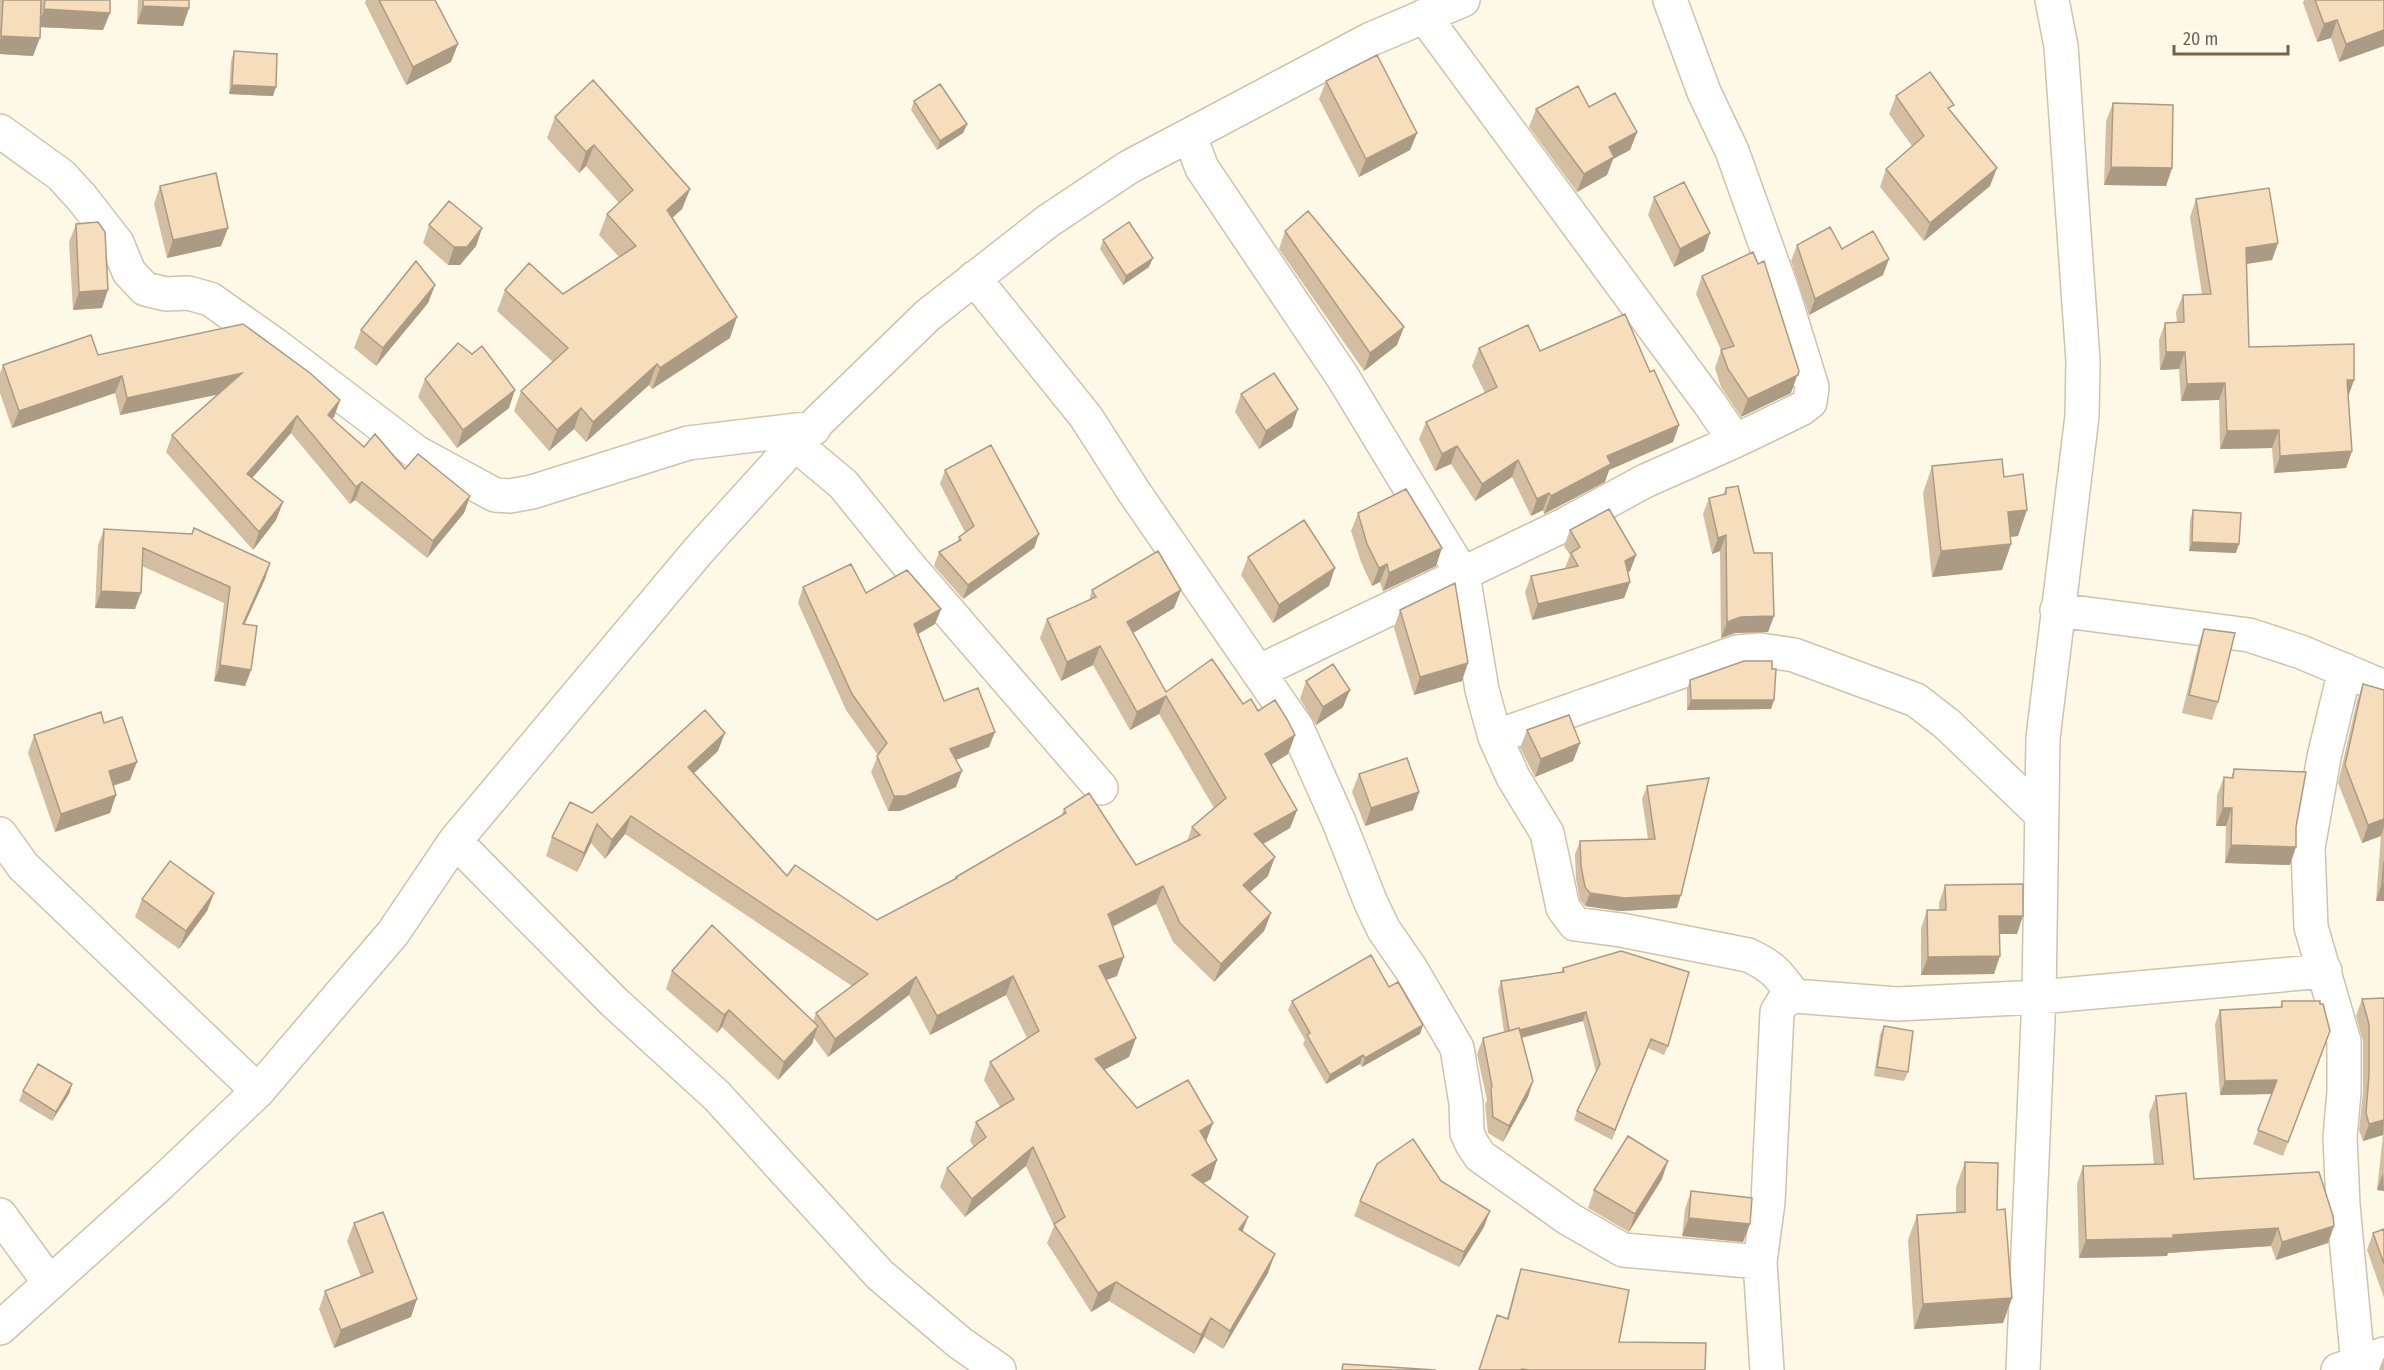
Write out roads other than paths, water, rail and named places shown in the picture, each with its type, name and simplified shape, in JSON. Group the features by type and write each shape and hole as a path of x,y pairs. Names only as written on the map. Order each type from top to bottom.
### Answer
{"street":[{"path":"0,1328 160,1184 258,1091 393,933 455,841 699,550 805,436 928,315 1048,221 1129,167 1190,137 1371,39 1463,0"},
{"path":"1258,672 1463,575 1564,525 1645,481 1735,441 1801,409 1810,402 1812,387 1783,293 1732,150 1704,93 1670,0"},
{"path":"2023,1370 2038,998 2043,738 2082,416 2083,361 2061,46 2052,0"},
{"path":"1424,16 1735,441"},
{"path":"0,131 61,175 117,243 129,272 145,289 166,294 188,293 210,299 274,344 416,452 495,495 510,496 532,492 688,443 805,436"},
{"path":"1190,137 1202,168 1342,376 1463,575 1482,690 1495,737 1513,777 1547,833 1563,909 1575,924 1621,930 1748,955 1767,963 1779,974 1794,996"},
{"path":"974,278 1086,417 1134,492 1297,729 1384,930 1411,969 1457,1048 1466,1103 1467,1133 1480,1156 1569,1219 1623,1250 1760,1262"},
{"path":"805,436 910,567 1101,788"},
{"path":"2057,610 2249,635 2301,652 2384,687"},
{"path":"1495,737 1737,652 1772,651 1794,655 1916,700 1947,724 2041,814"},
{"path":"2345,670 2324,757 2308,848 2311,927 2344,1041 2344,1092 2340,1137 2343,1194 2360,1363"},
{"path":"0,834 23,866 258,1091"},
{"path":"455,841 614,1002 717,1096 880,1275 960,1343 999,1370"},
{"path":"1767,1370 1760,1262 1768,1202 1777,1012 1783,1002 1794,996 1897,1004 2038,998 2325,971"},
{"path":"0,1215 49,1282"}]}
